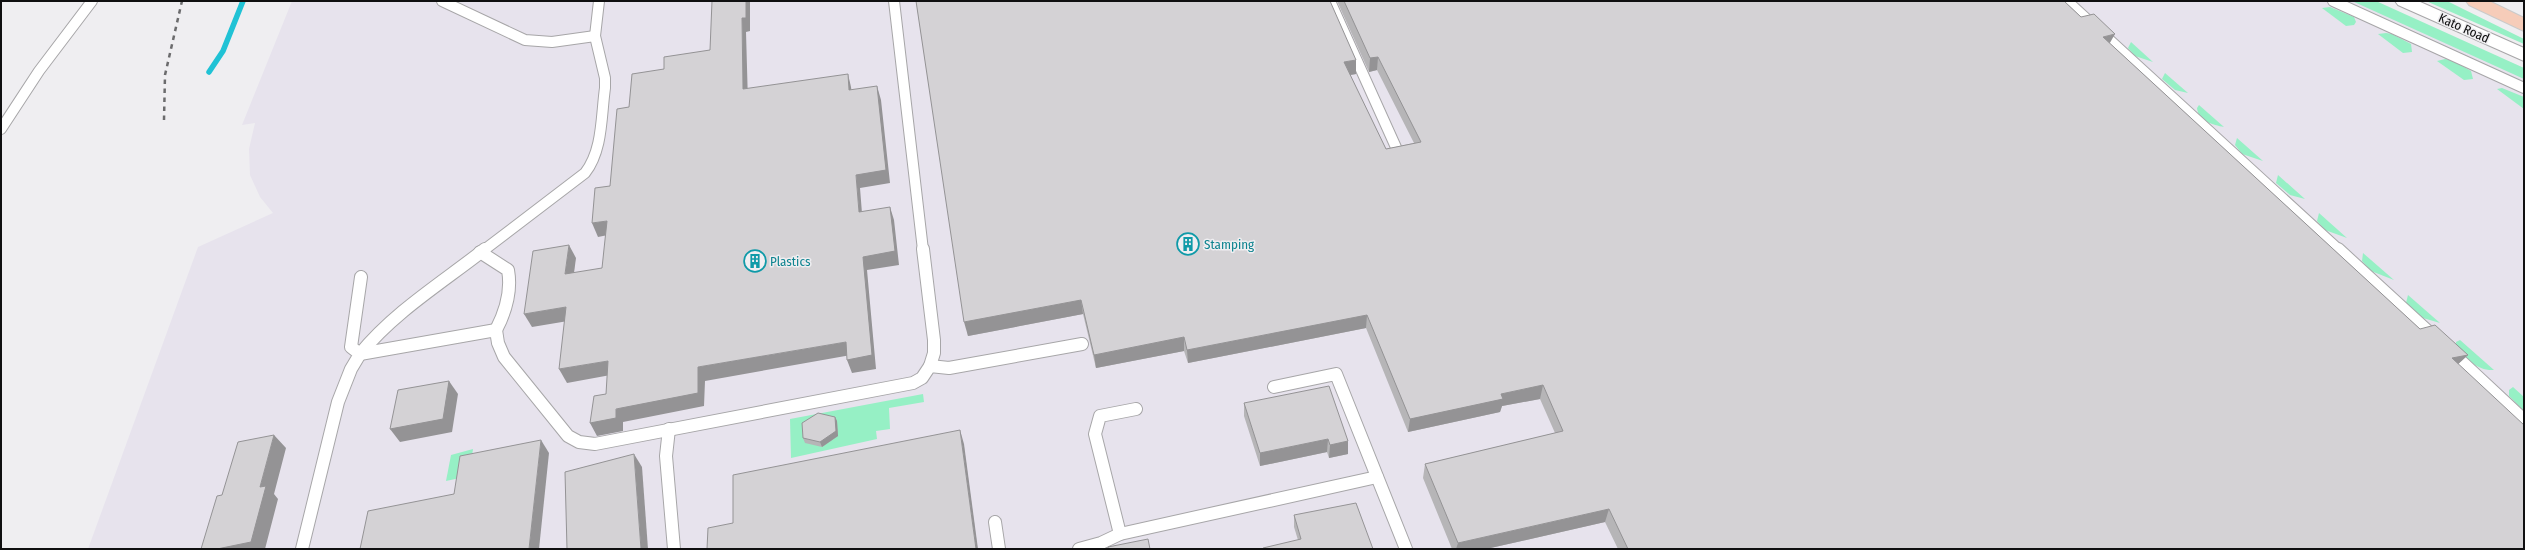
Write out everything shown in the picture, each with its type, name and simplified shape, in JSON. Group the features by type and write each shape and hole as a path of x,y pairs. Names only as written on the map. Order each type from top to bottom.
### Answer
{"highway":[{"path":"2475,1 2524,25"},
{"path":"2507,1 2524,8"}],"street":[{"name":"Kato Road","path":"2404,1 2524,54"}],"lane":[{"path":"1,129 39,71 92,1"},
{"path":"442,1 482,22 525,40 552,42 595,36"},
{"path":"302,549 338,402 350,369 360,354 387,325 584,173 592,164 597,151 605,88 605,78 595,36 599,1"},
{"path":"480,252 508,270 511,280 505,314 496,330 498,343 504,357 568,436 579,442 595,444 914,383 922,378 930,366 934,353 934,340 894,1"},
{"path":"1330,1 1399,154"},
{"path":"2067,1 2524,420"},
{"path":"2333,1 2524,88"},
{"path":"361,277 351,347 360,354 496,330"},
{"path":"930,366 949,368 1082,344"},
{"path":"1274,387 1336,374 1406,549"},
{"path":"1120,534 1095,434 1100,416 1136,410"},
{"path":"669,429 666,456 674,549"},
{"path":"1079,549 1101,544 1120,534 1377,477"},
{"path":"995,522 999,549"}],"shaded area":[{"path":"292,1 2370,1 2524,68 2524,549 88,549 198,247 273,213 260,197 250,175 249,149 255,123 242,125"}],"green space":[{"path":"2352,1 2376,1 2524,68 2524,79"},
{"path":"2426,1 2447,1 2524,39 2524,44"},
{"path":"2330,7 2354,17 2356,22 2354,25 2346,26 2322,8"},
{"path":"2378,34 2392,34 2411,44 2412,52 2403,53"},
{"path":"2131,42 2153,62 2135,56 2128,48"},
{"path":"2445,59 2452,60 2471,71 2473,79 2464,80 2437,61"},
{"path":"2165,73 2188,93 2175,90 2162,79"},
{"path":"2502,88 2524,97 2524,109 2497,89"},
{"path":"2199,105 2224,127 2211,124 2203,119 2198,112 2197,108"},
{"path":"2237,138 2263,161 2242,154 2235,145"},
{"path":"2278,175 2305,199 2290,195 2276,183"},
{"path":"2319,213 2347,238 2325,230 2317,221"},
{"path":"2363,253 2394,280 2371,271 2362,261"},
{"path":"2408,295 2440,323 2423,318 2406,303"},
{"path":"2460,340 2494,370 2482,369 2468,360 2456,348 2456,342"},
{"path":"2513,387 2524,397 2524,411 2509,396 2509,390"},
{"path":"923,394 924,402 889,408 890,429 876,431 877,439 791,458 790,419"},
{"path":"473,449 469,476 446,481 451,455"}],"building":[{"name":"Plastics","path":"712,1 746,1 746,18 742,18 743,89 848,74 849,90 877,86 886,170 856,175 859,212 890,207 895,251 863,257 872,355 847,360 846,342 698,367 698,393 616,409 616,418 590,423 594,396 606,394 608,361 559,369 566,307 524,314 533,251 569,245 565,274 602,268 607,221 592,223 595,188 610,186 617,109 629,107 632,74 664,69 664,57 710,50"},
{"path":"916,1 1330,1 1356,60 1344,62 1386,149 1421,142 1378,57 1370,58 1344,1 2064,1 2081,17 2094,14 2115,34 2103,37 2420,329 2435,325 2468,355 2452,358 2524,425 2524,549 1628,549 1609,509 1458,543 1425,464 1563,431 1543,385 1501,394 1503,399 1410,419 1367,315 1187,350 1184,337 1094,355 1081,300 964,322"},
{"path":"449,381 443,419 390,429 398,390"},
{"path":"1329,386 1348,441 1330,445 1328,439 1260,453 1244,403"},
{"path":"818,413 835,417 836,431 820,442 803,438 802,423"},
{"path":"960,430 976,549 707,549 708,528 733,523 733,475"},
{"path":"274,435 260,487 266,486 251,542 217,549 201,549 217,496 222,495 238,442"},
{"path":"541,440 529,549 360,549 368,511 454,494 460,456"},
{"path":"634,454 641,549 567,549 565,472"},
{"path":"1356,503 1373,549 1263,548 1301,539 1294,515"},
{"path":"1148,539 1150,549 1108,549 1108,547"}],"waterway":[{"path":"209,72 223,51 243,1"}],"railway":[{"path":"164,120 165,75 182,1"}],"place":[{"name":"Stamping","path":"1188,244"},
{"name":"Plastics","path":"755,261"}]}
